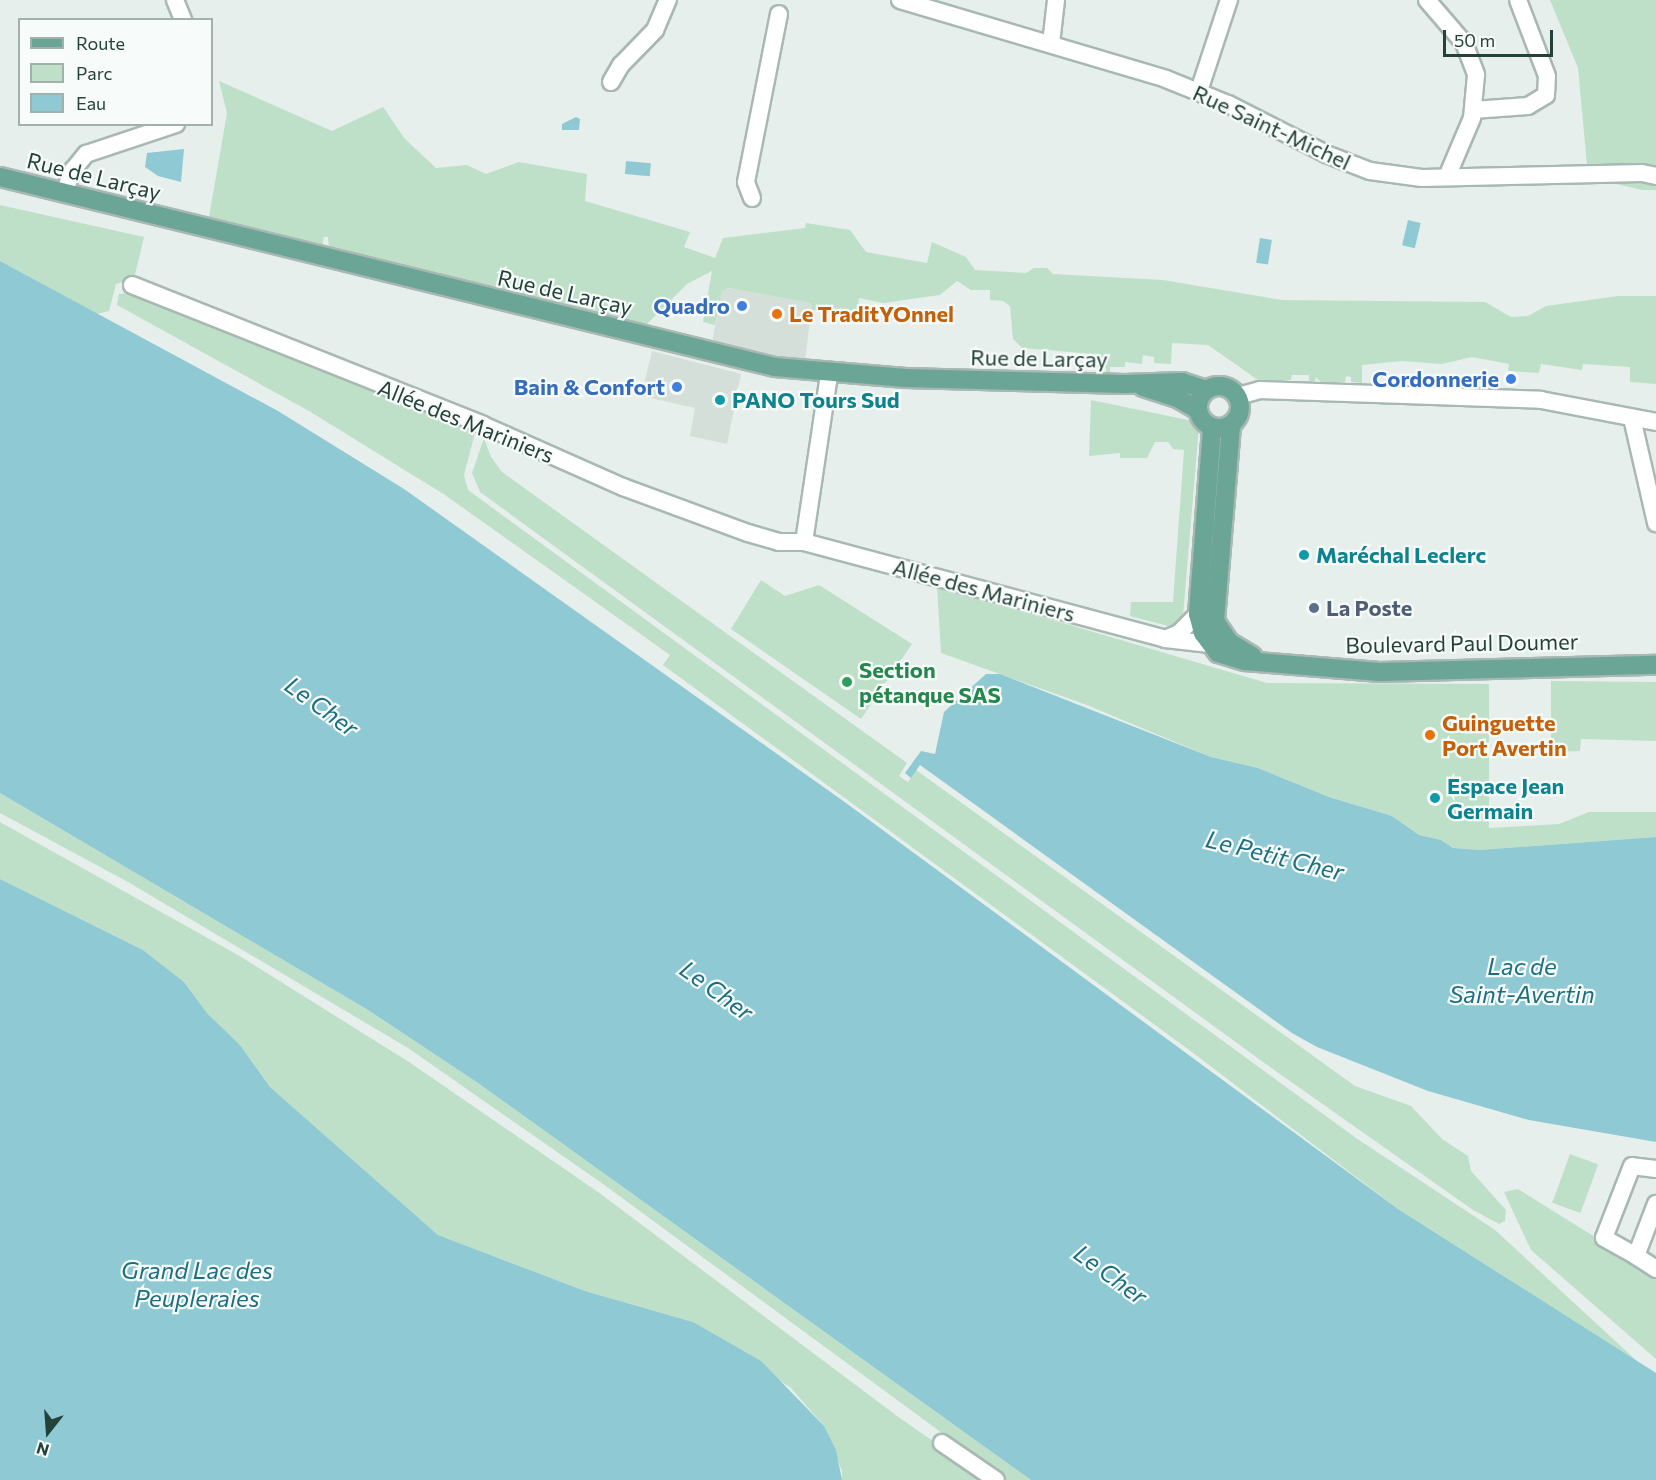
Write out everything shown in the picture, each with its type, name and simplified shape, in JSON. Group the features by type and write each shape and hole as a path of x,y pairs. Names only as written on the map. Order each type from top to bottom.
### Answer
{"main road":[{"name":"Rue de Larçay","path":"0,177 745,360 829,374 1130,384"},
{"path":"1130,384 1182,382 1206,390 1226,387 1238,396 1240,415 1231,426 1215,621 1221,634 1237,649 1268,661"},
{"path":"1130,384 1179,399 1198,410 1212,428 1198,614 1210,644"},
{"path":"1198,410 1206,390"},
{"path":"1212,428 1231,426"},
{"name":"Boulevard Paul Doumer","path":"1210,644 1227,657 1380,672 1656,665"}],"street":[{"path":"176,0 182,18"},
{"path":"611,82 621,65 655,30 668,0"},
{"name":"Rue Saint-Michel","path":"900,0 1051,44 1199,91 1344,163 1397,176 1545,174 1656,176"},
{"path":"1051,44 1056,0"},
{"path":"1199,91 1229,0"},
{"path":"1426,0 1470,52 1476,75 1473,110 1447,177"},
{"path":"1473,110 1528,106 1546,95 1547,76 1518,0"},
{"path":"752,198 746,182 779,14"},
{"path":"64,193 73,170 86,154 170,126"},
{"name":"Allée des Mariniers","path":"132,285 483,425 623,487 779,542 804,542 1165,639 1210,644"},
{"path":"804,542 829,374"},
{"path":"1238,396 1260,390 1541,400 1656,422"},
{"path":"1632,418 1656,523"},
{"path":"1165,639 1179,633 1198,614"},
{"path":"1656,1169 1632,1166 1604,1238 1656,1269"},
{"path":"1636,1256 1656,1204"},
{"path":"942,1443 996,1480"}],"shaded area":[{"path":"727,288 812,303 805,361 712,342 722,291"},
{"path":"652,351 741,374 727,444 690,436 695,408 641,396"}],"green space":[{"path":"1550,0 1656,0 1656,168 1587,165 1578,68"},
{"path":"219,81 332,131 383,107 405,139 436,168 467,165 486,174 519,162 587,174 585,201 690,232 684,247 715,258 723,238 805,228 806,223 850,230 866,252 927,263 932,242 966,257 975,270 1026,273 1034,268 1047,268 1053,274 1163,280 1282,300 1485,302 1511,317 1528,316 1546,306 1618,296 1656,296 1656,384 1630,382 1630,367 1583,364 1582,370 1541,364 1539,373 1508,371 1509,364 1472,357 1442,364 1402,361 1362,365 1362,383 1351,382 1351,377 1346,376 1345,382 1321,382 1316,377 1315,381 1309,381 1309,375 1292,375 1291,380 1258,380 1208,345 1172,343 1171,364 1154,363 1154,357 1143,355 1142,364 1125,362 1125,367 1110,367 1110,374 1106,374 1106,368 1094,367 1094,354 1022,348 1013,339 1010,306 1003,301 990,300 990,290 971,290 957,281 940,295 883,303 859,298 857,313 812,310 811,303 728,288 722,291 715,325 703,322 712,271 687,284 645,326 329,248 328,237 324,237 322,246 209,217 227,113"},
{"path":"1595,179 1656,181 1656,190 1642,190"},
{"path":"0,205 144,237 134,279 116,284 109,311 97,314 0,261"},
{"path":"134,293 476,429 464,475 468,490 1356,1138 1495,1230 1637,1361 1398,1209 1196,1055 663,665 670,655 445,495 309,411 117,305 119,294"},
{"path":"1091,400 1188,420 1199,427 1183,616 1172,627 1130,616 1131,602 1173,602 1184,450 1173,449 1168,442 1155,442 1147,458 1120,458 1120,453 1089,456"},
{"path":"484,438 491,457 502,472 907,763 899,776 908,782 916,770 1355,1086 1411,1106 1442,1139 1468,1156 1471,1171 1506,1210 1505,1221 1499,1224 1473,1210 1263,1062 480,492 472,473"},
{"name":"Section pétanque SAS","path":"761,580 785,596 819,585 912,644 861,719 731,629"},
{"path":"937,586 1267,683 1489,684 1489,828 1559,824 1589,812 1656,812 1656,837 1480,850 1453,848 1441,840 1419,835 1392,816 1329,797 1258,768 1211,757 1087,705 941,653"},
{"path":"1551,681 1656,682 1656,741 1581,739 1580,751 1551,752"},
{"path":"0,793 368,1010 478,1083 1031,1480 1006,1480 603,1184 408,1048 128,882 0,813"},
{"path":"0,822 238,955 409,1062 598,1192 897,1416 989,1480 842,1480 842,1471 824,1426 791,1388 693,1322 585,1291 438,1235 270,1087 240,1045 207,1013 184,982 143,950 0,879"},
{"path":"1570,1154 1598,1164 1580,1213 1552,1203"},
{"path":"1518,1189 1656,1275 1656,1359 1531,1250 1504,1192"}],"water":[{"path":"576,117 580,119 579,130 562,130 562,124"},
{"path":"184,149 181,182 158,176 145,167 147,153"},
{"path":"626,161 651,163 650,176 625,174"},
{"path":"1408,220 1421,223 1415,248 1402,245"},
{"path":"1260,238 1272,240 1268,265 1256,263"},
{"name":"Le Cher","path":"0,261 278,411 404,489 846,803 1398,1209 1656,1373 1656,1480 1031,1480 478,1083 368,1010 0,793"},
{"name":"Lac de Saint-Avertin","path":"986,674 1000,674 1211,757 1258,768 1329,797 1392,816 1419,835 1441,840 1453,848 1480,850 1656,837 1656,1142 1529,1120 1428,1091 1317,1047 1292,1033 920,765 911,778 905,773 921,751 935,754 944,712"},
{"name":"Grand Lac des Peupleraies","path":"0,879 143,950 184,982 207,1013 240,1045 270,1087 438,1235 585,1291 693,1322 761,1361 824,1426 836,1450 842,1480 0,1480"}],"place":[{"name":"Quadro","path":"742,306"},
{"name":"Le TraditYOnnel","path":"777,314"},
{"name":"Cordonnerie","path":"1511,379"},
{"name":"Bain & Confort","path":"677,387"},
{"name":"PANO Tours Sud","path":"720,400"},
{"name":"Maréchal Leclerc","path":"1304,555"},
{"name":"La Poste","path":"1314,608"},
{"name":"Section pétanque SAS","path":"847,682"},
{"name":"Guinguette Port Avertin","path":"1430,735"},
{"name":"Espace Jean Germain","path":"1435,798"}],"water label":[{"name":"Le Petit Cher","path":"1275,855"}]}
